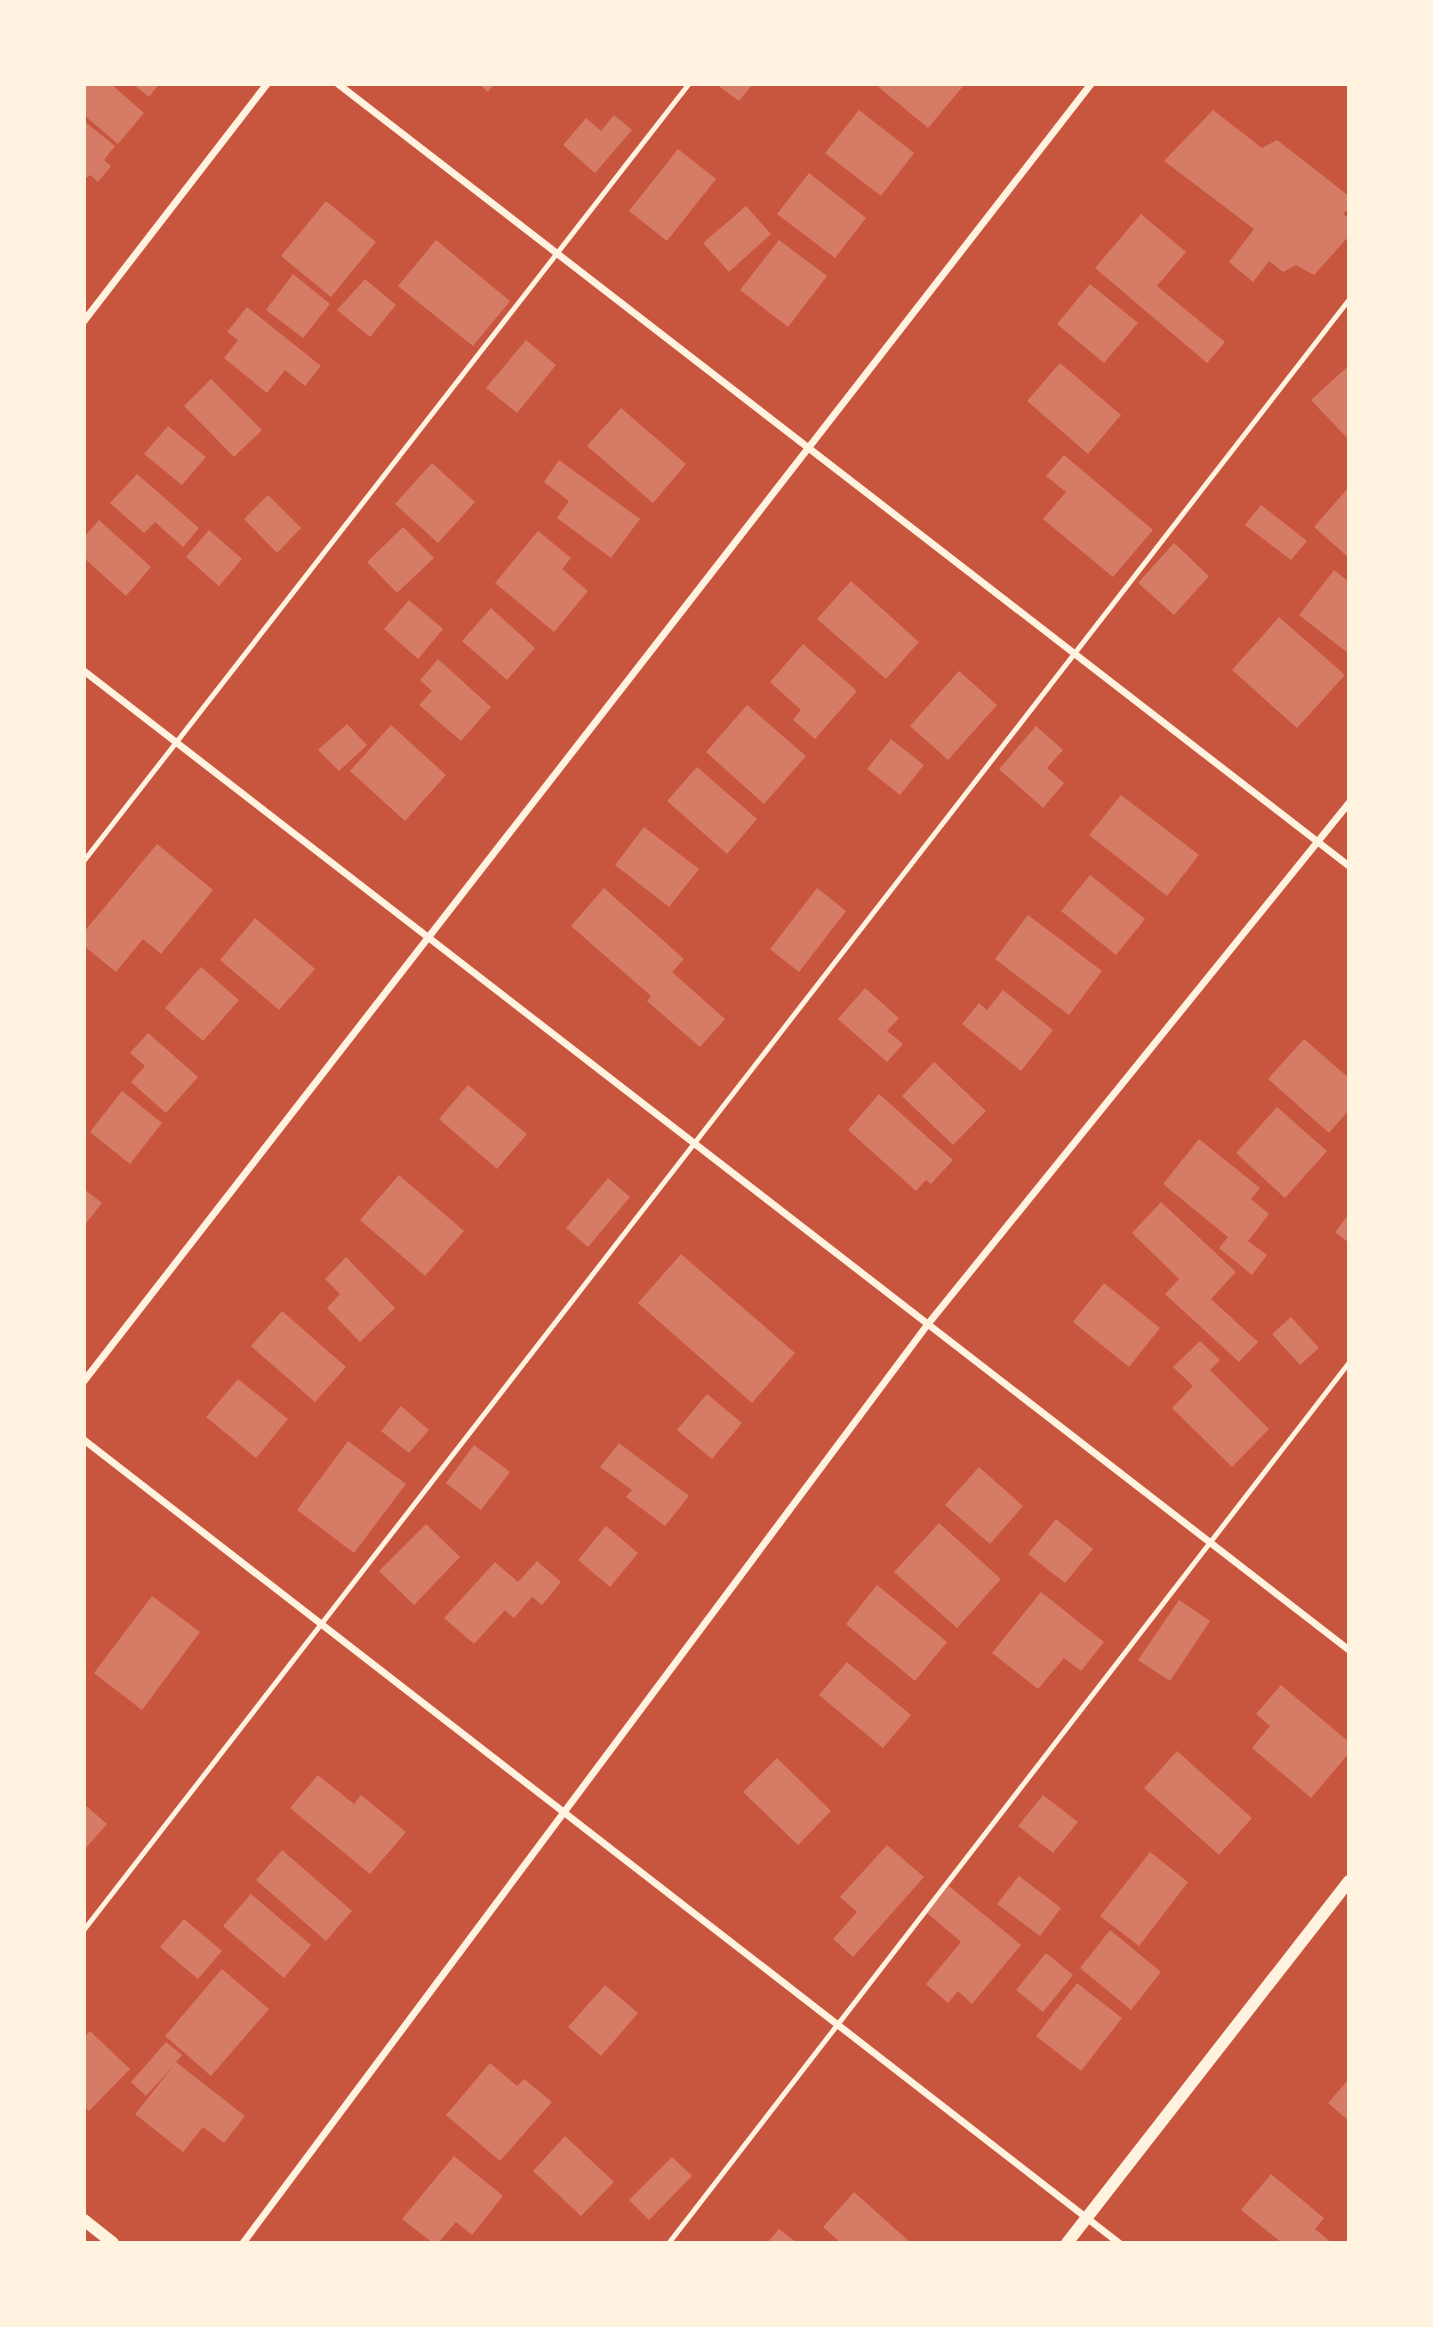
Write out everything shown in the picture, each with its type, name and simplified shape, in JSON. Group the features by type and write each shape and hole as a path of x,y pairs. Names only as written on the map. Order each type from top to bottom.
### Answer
{"street":[{"path":"84,321 267,84"},
{"path":"338,84 1349,866"},
{"path":"84,1381 1091,84"},
{"path":"84,671 1349,1650"},
{"path":"243,2243 928,1324 1349,803"},
{"path":"84,1440 1119,2243"},
{"path":"1067,2243 1349,1881"},
{"path":"84,2221 113,2243"}],"lane":[{"path":"84,861 689,84"},
{"path":"84,1930 1349,300"},
{"path":"668,2243 1349,1363"}],"building":[{"path":"84,84 111,84 144,113 118,144 84,115"},
{"path":"133,84 159,84 149,97"},
{"path":"479,84 494,84 488,92"},
{"path":"716,84 750,84 752,85 739,101"},
{"path":"875,84 963,84 964,85 928,128"},
{"path":"859,110 914,153 881,196 825,153"},
{"path":"1213,110 1262,148 1277,140 1349,196 1349,209 1343,214 1349,218 1349,236 1314,275 1296,265 1283,272 1269,261 1253,282 1229,262 1254,229 1164,161"},
{"path":"614,115 632,130 595,173 563,145 586,118 601,131"},
{"path":"84,121 115,146 104,160 111,166 98,182 90,175 84,180"},
{"path":"678,149 716,179 667,241 629,211"},
{"path":"809,173 866,218 835,258 777,214"},
{"path":"326,201 376,242 331,297 281,256"},
{"path":"746,206 771,234 729,272 703,243"},
{"path":"1141,214 1186,252 1157,286 1225,342 1207,363 1095,268"},
{"path":"436,240 510,301 473,346 398,286"},
{"path":"779,240 827,276 788,327 740,290"},
{"path":"293,274 330,304 303,338 266,310"},
{"path":"365,279 396,305 370,337 337,310"},
{"path":"1090,284 1138,323 1104,363 1057,324"},
{"path":"247,307 321,366 305,386 285,370 267,393 224,358 238,340 227,332"},
{"path":"526,340 556,365 517,413 486,388"},
{"path":"1060,363 1121,415 1088,454 1027,401"},
{"path":"1347,367 1349,369 1349,440 1311,400"},
{"path":"211,379 262,430 234,457 184,406"},
{"path":"621,408 686,464 653,503 587,446"},
{"path":"168,426 206,457 182,485 144,454"},
{"path":"1064,455 1153,530 1113,577 1043,519 1066,492 1046,476"},
{"path":"559,460 640,519 611,558 557,518 569,501 544,482"},
{"path":"432,463 475,502 438,543 395,504"},
{"path":"137,474 199,528 183,547 155,522 144,533 110,503"},
{"path":"1349,487 1349,558 1314,527"},
{"path":"268,495 301,528 277,553 244,519"},
{"path":"1261,505 1307,541 1291,560 1245,525"},
{"path":"99,520 151,567 126,596 84,558 84,537"},
{"path":"403,527 434,558 397,593 367,562"},
{"path":"209,530 242,559 219,586 186,557"},
{"path":"538,531 571,558 562,569 588,591 554,632 495,583"},
{"path":"1174,543 1209,576 1174,615 1138,583"},
{"path":"1334,570 1349,582 1349,654 1299,615"},
{"path":"851,581 919,642 886,679 817,619"},
{"path":"409,600 443,629 418,659 384,629"},
{"path":"491,608 535,648 507,680 462,641"},
{"path":"1279,617 1345,675 1297,728 1232,670"},
{"path":"803,644 857,691 815,739 793,720 801,710 770,682"},
{"path":"438,659 491,707 461,741 419,705 432,691 420,680"},
{"path":"959,671 997,705 948,760 910,726"},
{"path":"747,705 806,756 764,804 706,752"},
{"path":"347,724 367,745 339,771 318,750"},
{"path":"391,725 446,775 405,821 350,771"},
{"path":"1036,726 1063,750 1047,768 1064,783 1043,808 999,769"},
{"path":"891,739 924,765 900,795 867,769"},
{"path":"697,767 757,819 727,854 667,801"},
{"path":"1121,795 1199,855 1167,896 1089,835"},
{"path":"644,827 699,869 669,907 615,865"},
{"path":"157,844 213,890 161,954 143,939 116,972 84,946 84,932"},
{"path":"1090,875 1145,919 1116,955 1061,911"},
{"path":"604,888 684,959 672,972 725,1019 700,1047 647,1001 651,996 571,926"},
{"path":"817,888 846,911 799,972 770,949"},
{"path":"1028,915 1102,971 1069,1015 995,959"},
{"path":"255,918 315,969 279,1010 220,960"},
{"path":"201,967 239,1000 203,1041 165,1008"},
{"path":"865,988 899,1018 887,1031 903,1044 887,1062 838,1019"},
{"path":"1003,990 1053,1030 1021,1071 962,1024 979,1003 987,1010"},
{"path":"148,1033 198,1077 166,1113 131,1082 145,1066 130,1053"},
{"path":"1304,1039 1349,1078 1349,1110 1329,1133 1268,1079"},
{"path":"934,1062 986,1111 953,1145 902,1096"},
{"path":"468,1085 527,1134 497,1169 439,1119"},
{"path":"122,1091 162,1123 130,1164 90,1132"},
{"path":"879,1094 953,1160 931,1184 926,1180 916,1191 848,1130"},
{"path":"1277,1107 1327,1151 1285,1198 1236,1153"},
{"path":"1199,1139 1260,1188 1251,1199 1269,1214 1248,1241 1267,1255 1252,1275 1219,1248 1228,1237 1163,1184"},
{"path":"399,1175 464,1231 425,1276 360,1220"},
{"path":"608,1178 630,1197 588,1247 566,1228"},
{"path":"84,1189 102,1203 84,1226"},
{"path":"1161,1202 1236,1272 1211,1299 1258,1342 1239,1362 1165,1294 1179,1279 1132,1233"},
{"path":"1349,1214 1349,1243 1335,1232"},
{"path":"681,1254 795,1353 752,1403 638,1303"},
{"path":"346,1257 395,1308 360,1342 327,1308 340,1294 325,1279"},
{"path":"1104,1283 1160,1328 1129,1367 1073,1322"},
{"path":"282,1311 346,1367 315,1402 251,1346"},
{"path":"1291,1317 1319,1348 1300,1365 1272,1334"},
{"path":"1200,1341 1220,1360 1210,1370 1269,1429 1232,1467 1172,1408 1193,1386 1173,1367"},
{"path":"238,1379 288,1419 256,1458 206,1417"},
{"path":"707,1394 742,1423 712,1459 677,1430"},
{"path":"401,1406 429,1430 409,1453 381,1431"},
{"path":"348,1441 406,1484 354,1553 297,1510"},
{"path":"619,1443 689,1496 665,1526 626,1497 632,1490 600,1467"},
{"path":"474,1445 510,1472 481,1510 446,1483"},
{"path":"979,1467 1023,1506 990,1544 945,1505"},
{"path":"1056,1519 1093,1549 1065,1583 1028,1554"},
{"path":"939,1523 1001,1579 957,1628 894,1572"},
{"path":"426,1524 460,1557 414,1605 379,1571"},
{"path":"606,1526 638,1553 610,1587 578,1560"},
{"path":"537,1561 561,1582 542,1605 532,1597 514,1618 505,1610 474,1644 444,1618 495,1562 518,1582"},
{"path":"877,1585 947,1642 915,1681 846,1624"},
{"path":"1041,1592 1104,1642 1081,1671 1064,1658 1038,1689 992,1653"},
{"path":"152,1596 200,1632 142,1710 94,1673"},
{"path":"1179,1600 1210,1621 1170,1681 1138,1660"},
{"path":"847,1662 911,1715 883,1748 819,1695"},
{"path":"1281,1685 1349,1742 1349,1753 1311,1798 1252,1748 1270,1726 1256,1714"},
{"path":"1177,1751 1252,1818 1219,1855 1144,1788"},
{"path":"777,1758 831,1811 798,1845 743,1792"},
{"path":"318,1775 354,1804 361,1795 406,1832 370,1874 290,1808"},
{"path":"1043,1795 1078,1822 1053,1853 1018,1826"},
{"path":"84,1804 107,1824 84,1850"},
{"path":"887,1845 924,1877 853,1957 833,1939 857,1912 840,1897"},
{"path":"282,1850 352,1911 326,1941 256,1880"},
{"path":"1150,1852 1188,1882 1139,1946 1100,1916"},
{"path":"1019,1876 1061,1908 1040,1936 997,1904"},
{"path":"949,1886 1021,1945 972,2004 958,1991 948,2003 926,1984 961,1942 927,1913"},
{"path":"251,1894 311,1945 284,1978 223,1926"},
{"path":"184,1919 222,1951 198,1979 160,1947"},
{"path":"1110,1930 1161,1972 1131,2010 1080,1968"},
{"path":"1046,1953 1073,1975 1043,2012 1016,1990"},
{"path":"222,1969 269,2009 211,2076 165,2036"},
{"path":"1077,1983 1122,2018 1081,2071 1036,2036"},
{"path":"605,1985 638,2013 601,2056 568,2027"},
{"path":"90,2031 130,2069 89,2111 84,2106 84,2037"},
{"path":"166,2042 182,2055 176,2062 245,2116 224,2143 203,2127 183,2152 135,2114 175,2064 146,2096 131,2082"},
{"path":"490,2063 517,2086 524,2079 552,2102 500,2161 446,2115"},
{"path":"1349,2079 1349,2121 1328,2103"},
{"path":"565,2136 614,2182 581,2216 533,2171"},
{"path":"454,2156 503,2196 472,2235 456,2222 438,2243 433,2243 402,2219"},
{"path":"672,2157 692,2176 649,2220 629,2200"},
{"path":"1271,2174 1324,2218 1315,2229 1332,2243 1282,2243 1241,2210"},
{"path":"854,2192 911,2243 841,2243 823,2227"},
{"path":"779,2229 797,2243 767,2243"}]}
